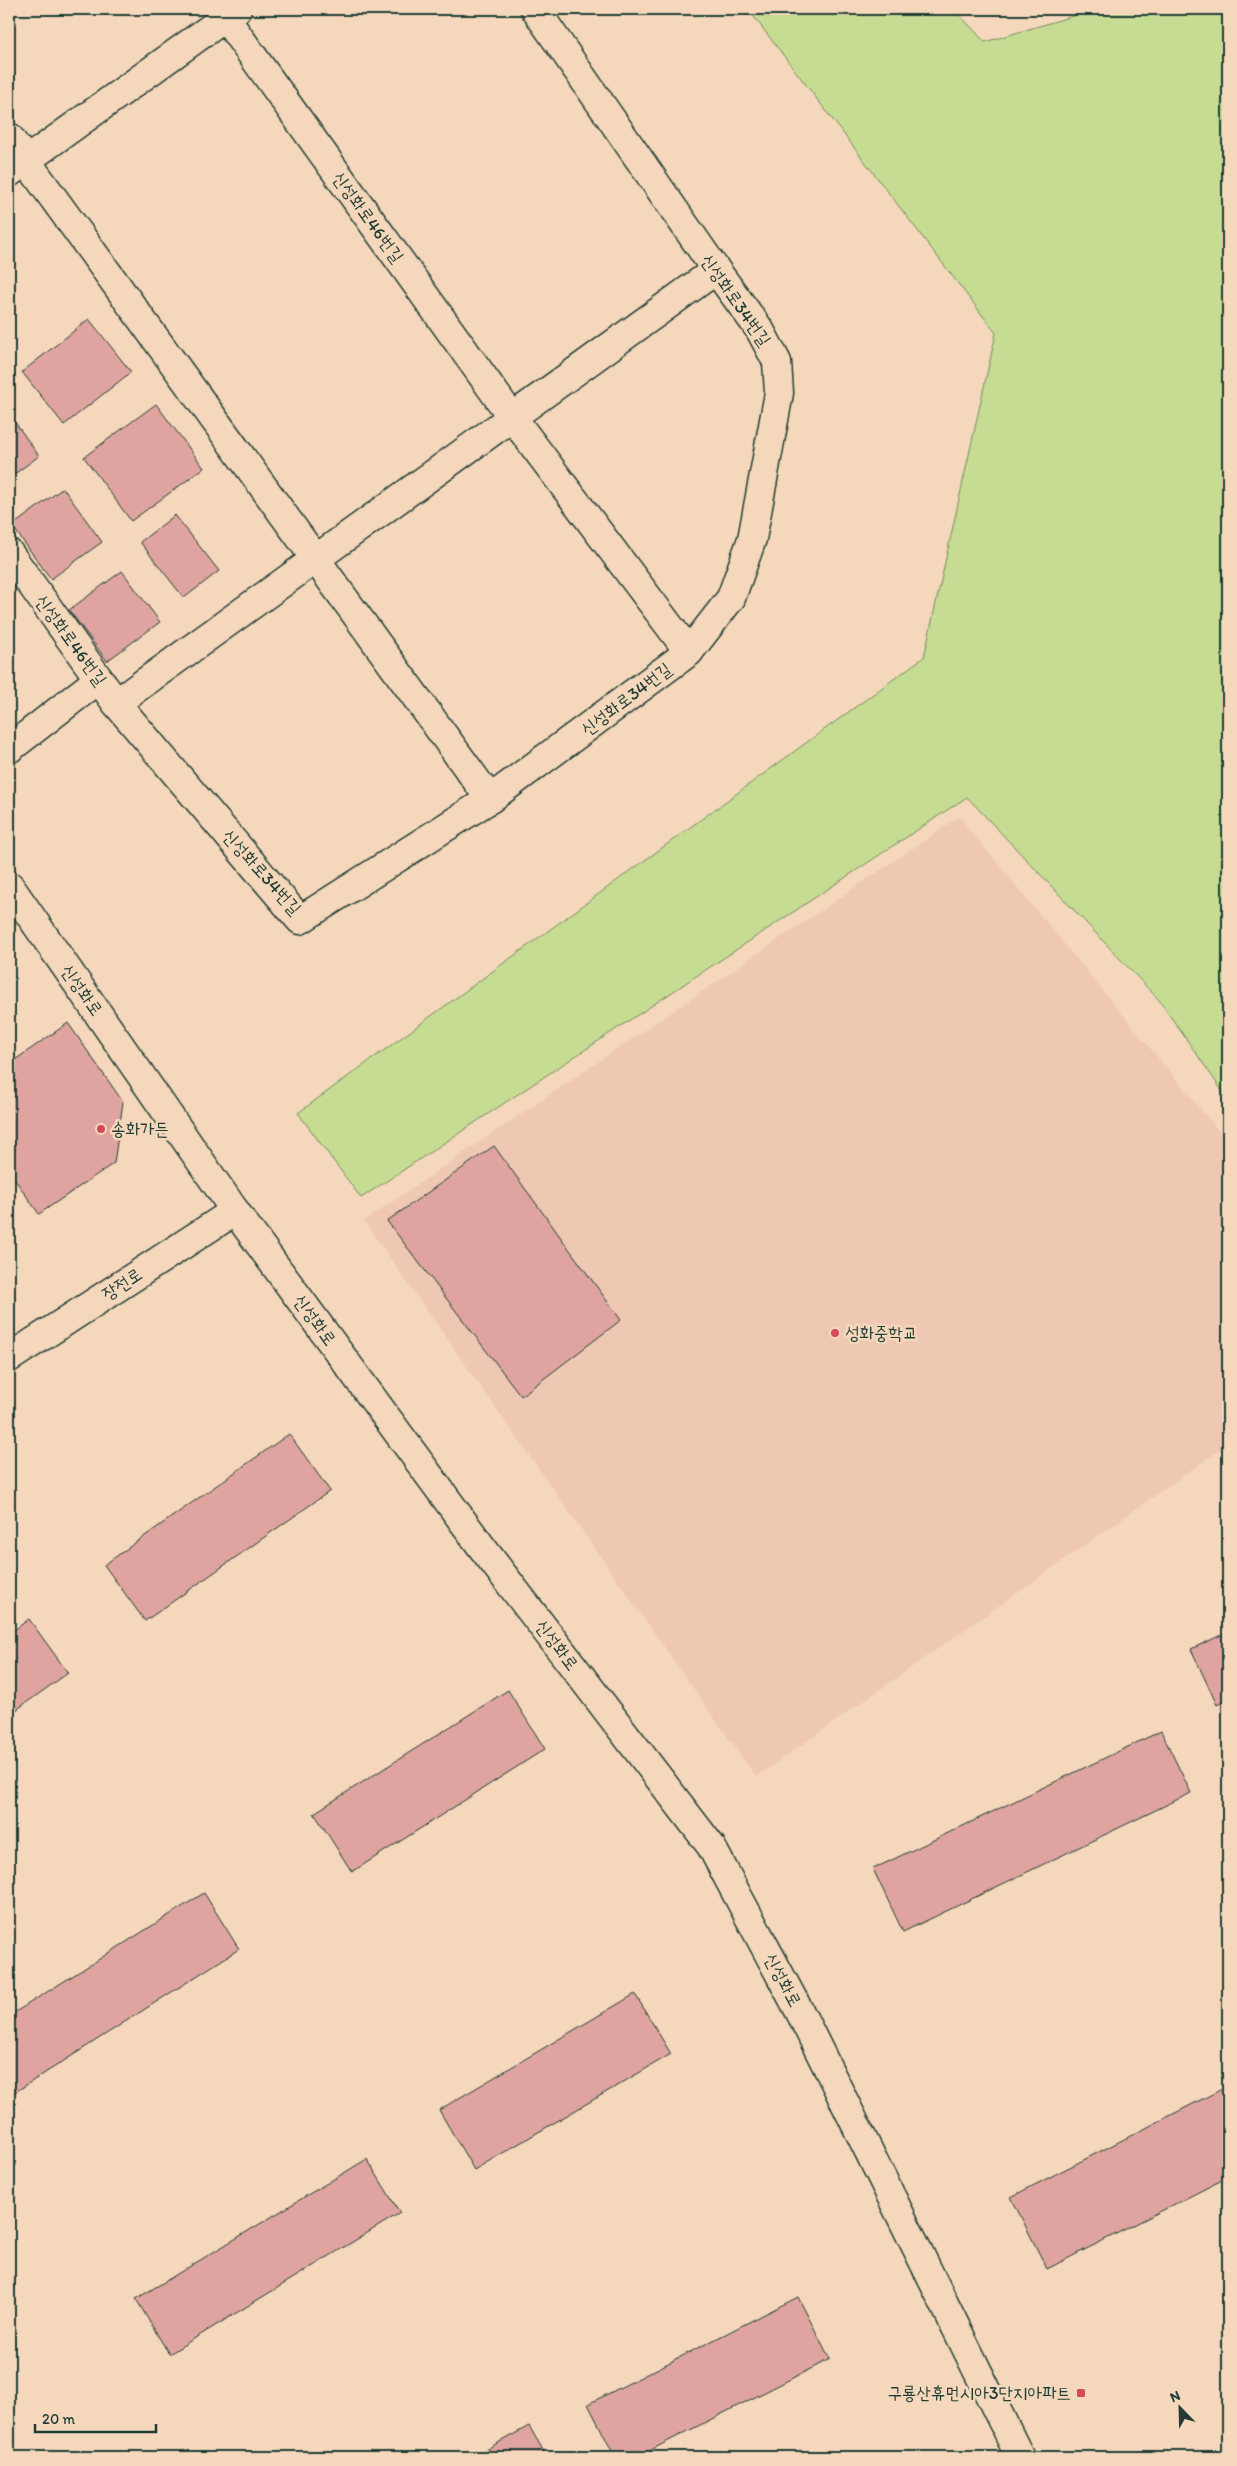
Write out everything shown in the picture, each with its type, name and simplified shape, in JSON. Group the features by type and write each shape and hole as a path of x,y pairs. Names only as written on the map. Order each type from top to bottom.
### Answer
{"street":[{"name":"신성화로34번길","path":"116,703 300,920 490,799 689,652 731,598 752,539 779,393 777,362 760,330 716,270 535,9"},
{"name":"신성화로46번길","path":"17,167 227,11 512,417"},
{"path":"9,137 17,167 316,559 490,799"},
{"path":"116,703 716,270"},
{"name":"신성화로34번길","path":"512,417 689,652"},
{"name":"신성화로46번길","path":"9,553 116,703"},
{"path":"9,749 99,679"},
{"name":"신성화로","path":"9,885 235,1211 482,1546 711,1846 802,2016 1020,2457"},
{"name":"장전로","path":"9,1358 235,1211"}],"shaded area":[{"name":"성화중학교","path":"959,817 1228,1142 1228,1444 756,1777 364,1221"}],"green space":[{"path":"748,9 954,9 985,42 1097,9 1228,9 1228,1099 1159,1000 967,797 361,1198 298,1113 924,657 996,333"}],"building":[{"path":"89,319 131,372 64,425 22,372"},
{"path":"156,404 204,468 131,521 84,457"},
{"path":"9,414 39,456 9,478"},
{"path":"63,488 102,542 51,579 12,526"},
{"path":"175,515 219,571 184,598 140,542"},
{"path":"122,571 160,622 107,661 69,610"},
{"path":"68,1023 123,1102 114,1163 39,1214 9,1171 9,1064"},
{"path":"494,1146 621,1320 521,1396 387,1221"},
{"path":"289,1434 330,1491 145,1621 104,1565"},
{"path":"29,1619 68,1673 9,1715 9,1634"},
{"path":"1228,1632 1228,1699 1217,1705 1191,1649"},
{"path":"508,1690 545,1749 352,1872 314,1813"},
{"path":"1161,1731 1191,1793 903,1932 873,1869"},
{"path":"204,1893 239,1949 9,2096 9,2016"},
{"path":"635,1994 671,2054 474,2170 439,2110"},
{"path":"1228,2086 1228,2177 1047,2269 1011,2197"},
{"path":"367,2159 400,2213 169,2354 136,2299"},
{"path":"798,2297 830,2359 637,2457 615,2457 588,2404"},
{"path":"529,2426 547,2457 472,2457"}],"place":[{"name":"송화가든","path":"101,1129"},
{"name":"성화중학교","path":"835,1333"},
{"name":"구룡산휴먼시아3단지아파트","path":"1081,2393"}]}
